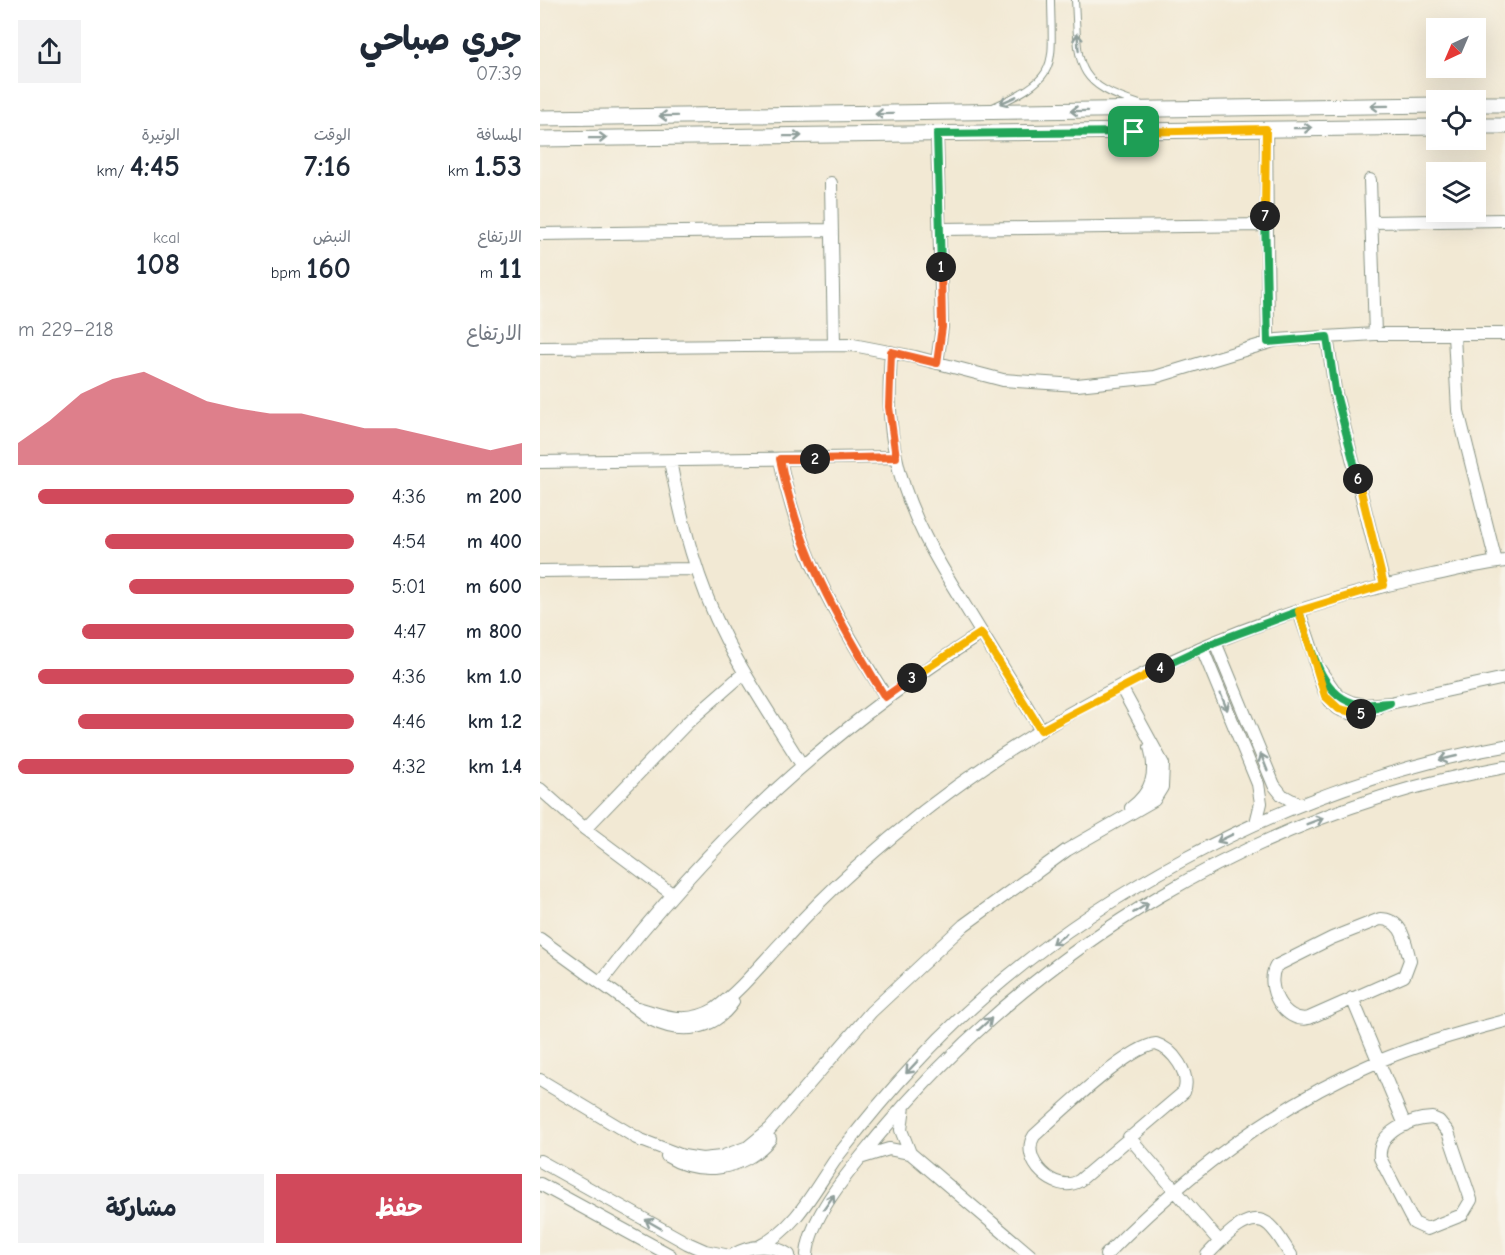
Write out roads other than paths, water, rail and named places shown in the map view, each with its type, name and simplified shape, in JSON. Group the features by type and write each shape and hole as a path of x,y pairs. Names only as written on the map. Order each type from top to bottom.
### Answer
{"street":[{"path":"1486,104 1505,104"},
{"path":"540,118 1426,105"},
{"path":"1134,132 1136,124 1141,120 1167,117 1171,110"},
{"path":"641,137 663,129 695,127 700,123 702,115"},
{"path":"1486,126 1505,126"},
{"path":"540,139 1426,127"},
{"path":"1266,129 1265,225 1268,342"},
{"path":"937,134 942,327 937,363"},
{"path":"1370,180 1375,334"},
{"path":"831,183 834,344"},
{"path":"1372,222 1505,220"},
{"path":"941,229 1265,225"},
{"path":"540,234 832,230"},
{"path":"540,348 834,344 891,352 1012,381 1040,384 1104,383 1180,371 1268,342 1375,334 1505,334"},
{"path":"540,939 652,1020 670,1028 698,1028 722,1015 745,982 799,923 856,867 945,795 1041,730 1121,687 1215,642 1299,611 1384,585 1501,562 1458,411 1454,334"},
{"path":"1327,337 1335,390 1384,585"},
{"path":"891,352 889,407 896,457 918,523 933,554 1041,730"},
{"path":"540,462 896,457"},
{"path":"780,459 793,516 813,569 837,619 885,697"},
{"path":"670,461 680,516 696,569 725,639 802,765"},
{"path":"540,571 696,569"},
{"path":"1299,611 1316,663 1333,691 1344,700 1365,705 1390,703 1505,678"},
{"path":"601,982 672,894 735,827 802,765 885,697 981,633"},
{"path":"1215,642 1274,785 1282,795 1300,805"},
{"path":"1202,648 1260,790 1256,823"},
{"path":"585,829 672,737 744,673"},
{"path":"540,1080 636,1138 683,1156 702,1159 721,1157 740,1152 756,1142 871,1012 964,925 1058,856 1122,816 1148,805 1162,787 1163,764 1121,687"},
{"path":"1238,734 1251,729"},
{"path":"733,1255 772,1240 792,1222 834,1161 890,1091 924,1054 987,996 1065,934 1188,858 1256,823 1383,775 1505,746"},
{"path":"807,1255 815,1224 860,1159 904,1105 981,1027 1046,973 1115,925 1191,878 1271,838 1367,802 1422,785 1505,767"},
{"path":"540,789 585,829 672,894"},
{"path":"1380,919 1392,921 1401,930 1410,960 1407,971 1399,979 1352,998 1310,1018 1297,1019 1283,1008 1272,985 1272,971 1281,961 1332,938 1380,919"},
{"path":"1352,998 1405,1125"},
{"path":"1106,1255 1175,1190 1239,1140 1307,1097 1379,1061 1455,1034 1505,1021"},
{"path":"1143,1046 1162,1046 1184,1072 1186,1085 1179,1097 1129,1137 1079,1181 1068,1186 1051,1179 1034,1163 1029,1149 1034,1136 1105,1074 1143,1046"},
{"path":"904,1105 901,1130 910,1153 1030,1255"},
{"path":"1432,1118 1444,1126 1471,1194 1469,1205 1462,1215 1435,1228 1428,1229 1414,1223 1380,1158 1379,1151 1384,1138 1405,1125 1432,1118"},
{"path":"1129,1137 1221,1242"},
{"path":"860,1159 879,1150 889,1149 910,1153"},
{"path":"540,1161 687,1244 725,1255"},
{"path":"540,1184 670,1255"},
{"path":"1207,1255 1248,1221 1258,1220 1268,1224 1291,1255"},
{"path":"760,1246 773,1248 789,1255"}],"lane":[{"path":"981,112 1024,93 1044,75 1052,49 1051,0"},
{"path":"1075,0 1079,57 1090,80 1108,93 1171,110"}]}
